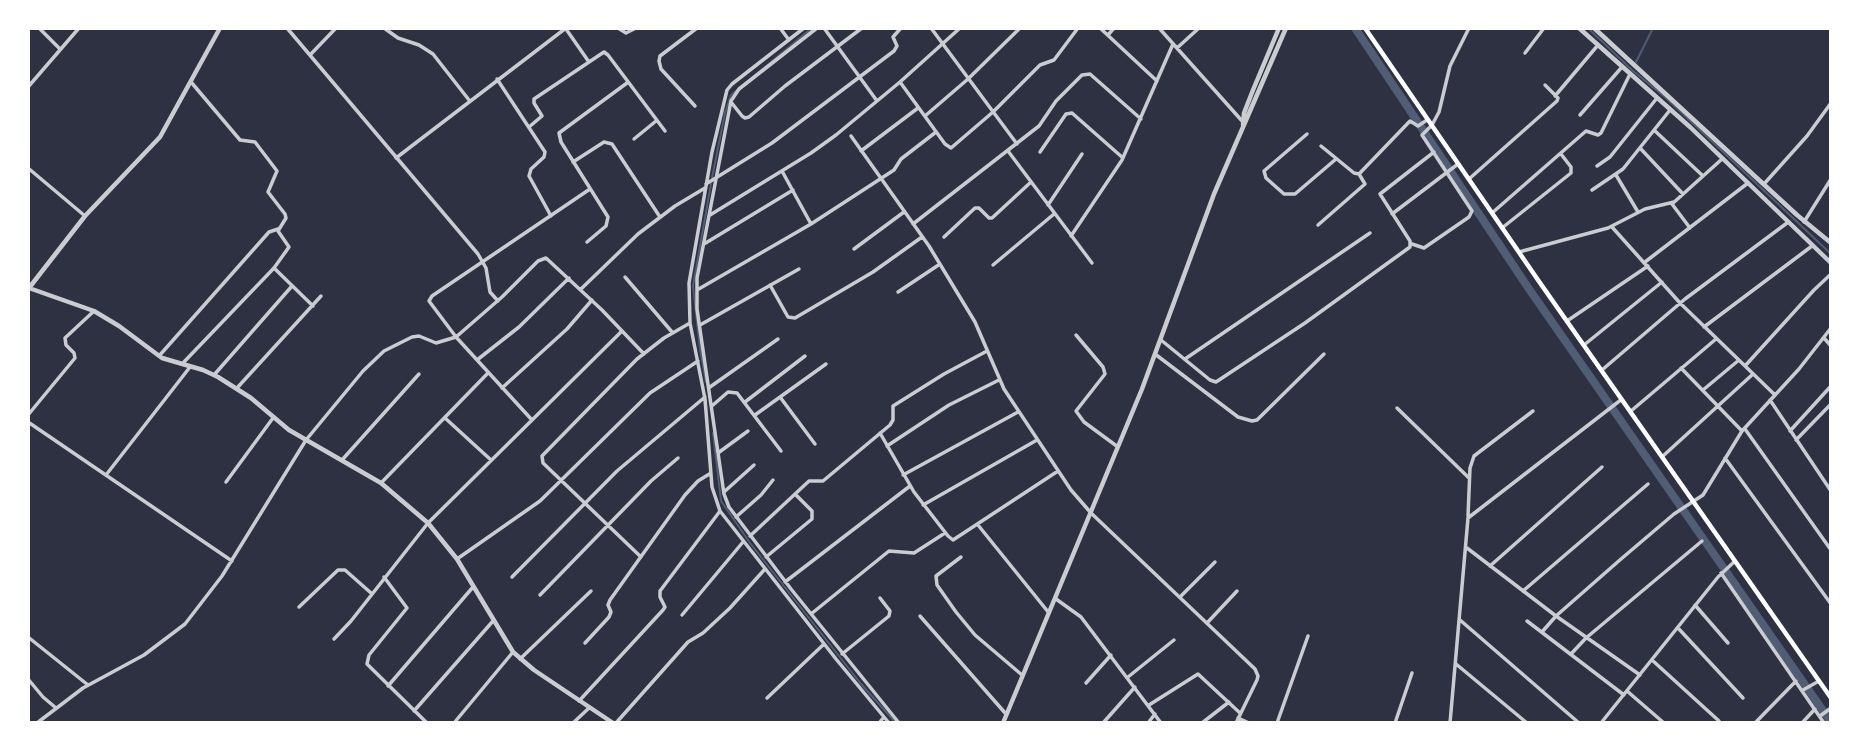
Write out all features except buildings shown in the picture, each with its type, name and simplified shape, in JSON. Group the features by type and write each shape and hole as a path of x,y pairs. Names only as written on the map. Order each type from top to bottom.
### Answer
{"main road":[{"path":"1365,28 1432,125 1452,169 1469,179 1831,698"}],"street":[{"path":"39,28 60,49"},
{"path":"28,87 79,28"},
{"path":"220,28 160,137 85,216 28,288 94,311 120,326 159,356 214,375 237,388 273,418 306,440 382,483 428,523 457,559 513,652 589,708 615,723 688,642 703,634 765,569"},
{"path":"287,28 483,262 490,292 498,301"},
{"path":"310,55 336,28"},
{"path":"384,28 398,38 419,45 433,54 469,100"},
{"path":"396,158 559,30 566,28 589,62"},
{"path":"618,28 626,33 636,28"},
{"path":"695,106 661,69 659,61 660,57 697,28"},
{"path":"780,28 789,40"},
{"path":"804,28 727,90 689,283 691,323 705,397 711,473 720,511 889,723"},
{"path":"817,28 740,89 731,101 710,183 709,215 697,290 700,325 724,492 729,508 842,654 900,723"},
{"path":"824,28 877,101"},
{"path":"731,101 741,116 747,118 862,28"},
{"path":"581,289 638,234 660,217 772,144 896,49 893,37 901,28"},
{"path":"931,28 1017,144"},
{"path":"709,215 811,153 900,82 960,28"},
{"path":"925,116 1020,28"},
{"path":"900,82 945,144 951,148 993,112 1040,65 1054,60 1078,28"},
{"path":"1100,28 1157,81"},
{"path":"1108,35 1114,28"},
{"path":"1159,28 1243,124"},
{"path":"1070,236 1123,158 1175,46 1199,28"},
{"path":"1003,723 1161,340 1214,194 1243,124 1253,90 1279,28"},
{"path":"1243,124 1249,116 1286,28"},
{"path":"1434,152 1381,191 1381,197 1411,244 1424,248 1471,214 1471,208 1452,169 1434,152 1422,135 1432,125 1442,106 1450,66 1469,28"},
{"path":"1525,54 1544,28"},
{"path":"1578,28 1723,159 1831,263"},
{"path":"1594,28 1804,222 1830,240"},
{"path":"1555,96 1598,46"},
{"path":"529,127 542,116 534,99 602,53 607,53 665,131"},
{"path":"1580,115 1622,66"},
{"path":"913,224 1039,126 1059,97 1082,75 1087,73 1141,119"},
{"path":"1492,213 1586,131 1598,135 1601,133 1630,74"},
{"path":"497,79 545,155 531,169 529,176 551,216"},
{"path":"159,356 269,232 278,229 286,216 268,192 277,172 255,142 240,140 191,82"},
{"path":"587,242 608,222 608,217 561,142 559,133 627,83"},
{"path":"1469,179 1557,101 1545,85"},
{"path":"1597,166 1610,157 1657,98"},
{"path":"1764,184 1807,136 1831,103"},
{"path":"861,151 919,108"},
{"path":"1592,190 1616,175 1670,110"},
{"path":"1040,152 1066,114 1072,113 1123,158"},
{"path":"1359,174 1410,121 1421,124 1428,120"},
{"path":"634,139 656,121"},
{"path":"1654,130 1703,176"},
{"path":"697,290 811,224 894,170 901,159 936,132"},
{"path":"1307,134 1264,171 1266,178 1284,194 1295,194 1336,159"},
{"path":"851,136 940,264 975,322 999,380 1058,471 1091,513 1258,673 1237,721 1249,723"},
{"path":"573,162 604,142 612,144 660,217"},
{"path":"1318,225 1365,184 1359,174 1321,146"},
{"path":"1640,148 1683,194"},
{"path":"1008,151 1092,263"},
{"path":"1048,205 1082,154"},
{"path":"1502,228 1571,173 1571,167 1561,154"},
{"path":"1519,252 1612,227 1638,212 1674,202 1723,159"},
{"path":"1392,214 1452,169"},
{"path":"29,170 85,216"},
{"path":"782,170 811,224"},
{"path":"1616,175 1638,212"},
{"path":"1804,222 1831,179"},
{"path":"944,237 975,208 992,218 1031,182"},
{"path":"1567,321 1646,264 1748,183"},
{"path":"532,420 456,337 429,301 432,296 590,189"},
{"path":"704,244 793,190"},
{"path":"1674,202 1673,206 1690,228"},
{"path":"854,249 904,212"},
{"path":"993,265 1054,214"},
{"path":"1602,370 1680,303 1787,223"},
{"path":"1612,227 1680,303 1775,395"},
{"path":"182,365 274,268 289,247 278,229"},
{"path":"1185,359 1370,233"},
{"path":"770,285 788,317 795,318 873,272 922,237"},
{"path":"1161,340 1210,380 1219,381 1391,263 1411,244"},
{"path":"1704,327 1812,246"},
{"path":"37,723 88,685 144,655 185,624 232,561 306,440 363,371 384,351 412,337 436,343 456,337 542,259 551,260 644,354"},
{"path":"898,292 940,264"},
{"path":"274,268 313,306"},
{"path":"700,325 799,269"},
{"path":"1745,366 1831,274"},
{"path":"625,277 672,332"},
{"path":"477,360 508,336 569,278"},
{"path":"1584,345 1662,282"},
{"path":"214,375 292,286"},
{"path":"237,388 321,296"},
{"path":"502,388 557,339 592,300"},
{"path":"28,415 75,358 65,343 65,338 94,311"},
{"path":"641,557 542,460 544,453 644,354 672,332 691,323"},
{"path":"1542,632 1556,616 1680,510 1703,495 1744,430 1831,328"},
{"path":"334,639 428,523 622,331"},
{"path":"1076,335 1103,367 1105,374 1076,411 1084,422 1118,447"},
{"path":"1631,411 1716,338"},
{"path":"1824,338 1831,346"},
{"path":"710,387 778,339"},
{"path":"750,536 811,480 823,481 880,433 893,421 893,405 987,351"},
{"path":"1155,354 1238,417 1252,421 1257,420 1324,354"},
{"path":"745,402 805,356"},
{"path":"1703,390 1739,360"},
{"path":"457,559 540,501 650,393 698,361"},
{"path":"755,415 826,364"},
{"path":"106,475 190,367"},
{"path":"1681,368 1744,430 1831,550"},
{"path":"382,483 488,373"},
{"path":"342,460 419,374"},
{"path":"1663,456 1753,374"},
{"path":"887,446 949,405 999,380"},
{"path":"1790,431 1831,386"},
{"path":"713,405 732,391 737,393 781,451"},
{"path":"512,577 629,459 705,397"},
{"path":"780,397 814,444"},
{"path":"1468,518 1623,399"},
{"path":"1770,400 1831,491"},
{"path":"1796,441 1831,404"},
{"path":"1397,408 1469,478"},
{"path":"1450,723 1469,478 1474,456 1533,411"},
{"path":"903,475 1018,412"},
{"path":"226,482 273,418"},
{"path":"445,418 491,460"},
{"path":"28,422 232,561"},
{"path":"718,453 748,431"},
{"path":"880,433 910,486 950,539 956,539 1058,471"},
{"path":"923,505 1037,440"},
{"path":"540,595 651,481 678,458"},
{"path":"1725,458 1831,604"},
{"path":"724,492 754,466"},
{"path":"1490,566 1602,467"},
{"path":"586,643 609,617 611,610 608,603 685,495 698,481 711,473"},
{"path":"1826,485 1831,479"},
{"path":"736,517 761,495 773,480"},
{"path":"1523,591 1648,484"},
{"path":"785,582 910,486"},
{"path":"766,557 812,519 812,511 794,494"},
{"path":"579,701 663,610 660,591 720,511"},
{"path":"978,525 1049,613"},
{"path":"811,614 889,551 914,552 945,533"},
{"path":"1571,654 1586,638 1702,541"},
{"path":"682,614 744,542"},
{"path":"1465,547 1640,675"},
{"path":"961,557 936,576 937,585 975,635 1022,675"},
{"path":"1601,723 1722,572 1735,561"},
{"path":"1180,597 1215,562"},
{"path":"299,607 338,570 345,570 371,593"},
{"path":"1722,572 1825,723"},
{"path":"384,577 406,603 407,608 366,659 370,669 427,723"},
{"path":"388,686 473,587"},
{"path":"520,659 591,591"},
{"path":"1207,623 1237,591"},
{"path":"842,654 889,616 890,611 880,598"},
{"path":"1056,599 1076,611 1161,723"},
{"path":"1695,605 1728,643"},
{"path":"920,616 1006,714"},
{"path":"1460,620 1579,723"},
{"path":"414,711 493,621"},
{"path":"1527,621 1664,723"},
{"path":"1678,628 1743,698"},
{"path":"1277,723 1308,636"},
{"path":"28,637 88,685"},
{"path":"1128,677 1174,640"},
{"path":"767,698 824,644"},
{"path":"454,723 513,652"},
{"path":"1086,683 1111,655"},
{"path":"1652,660 1719,721"},
{"path":"1456,664 1527,723"},
{"path":"1395,723 1412,673"},
{"path":"1148,705 1196,674 1202,676 1240,713"},
{"path":"28,679 38,692 57,708"},
{"path":"1755,723 1796,681"},
{"path":"1804,689 1819,681"},
{"path":"1104,723 1135,687"},
{"path":"1202,723 1229,702"},
{"path":"573,723 589,708"},
{"path":"1802,723 1815,709"},
{"path":"1821,715 1830,709"},
{"path":"1147,723 1155,715"},
{"path":"878,723 884,717"}],"waterway":[{"path":"712,178 731,95 812,28"},
{"path":"1355,28 1529,289 1831,722"},
{"path":"1588,28 1831,254"},
{"path":"1636,62 1653,28"},
{"path":"706,382 693,286 711,184"},
{"path":"713,433 721,501 750,543 861,684 896,723"}]}
